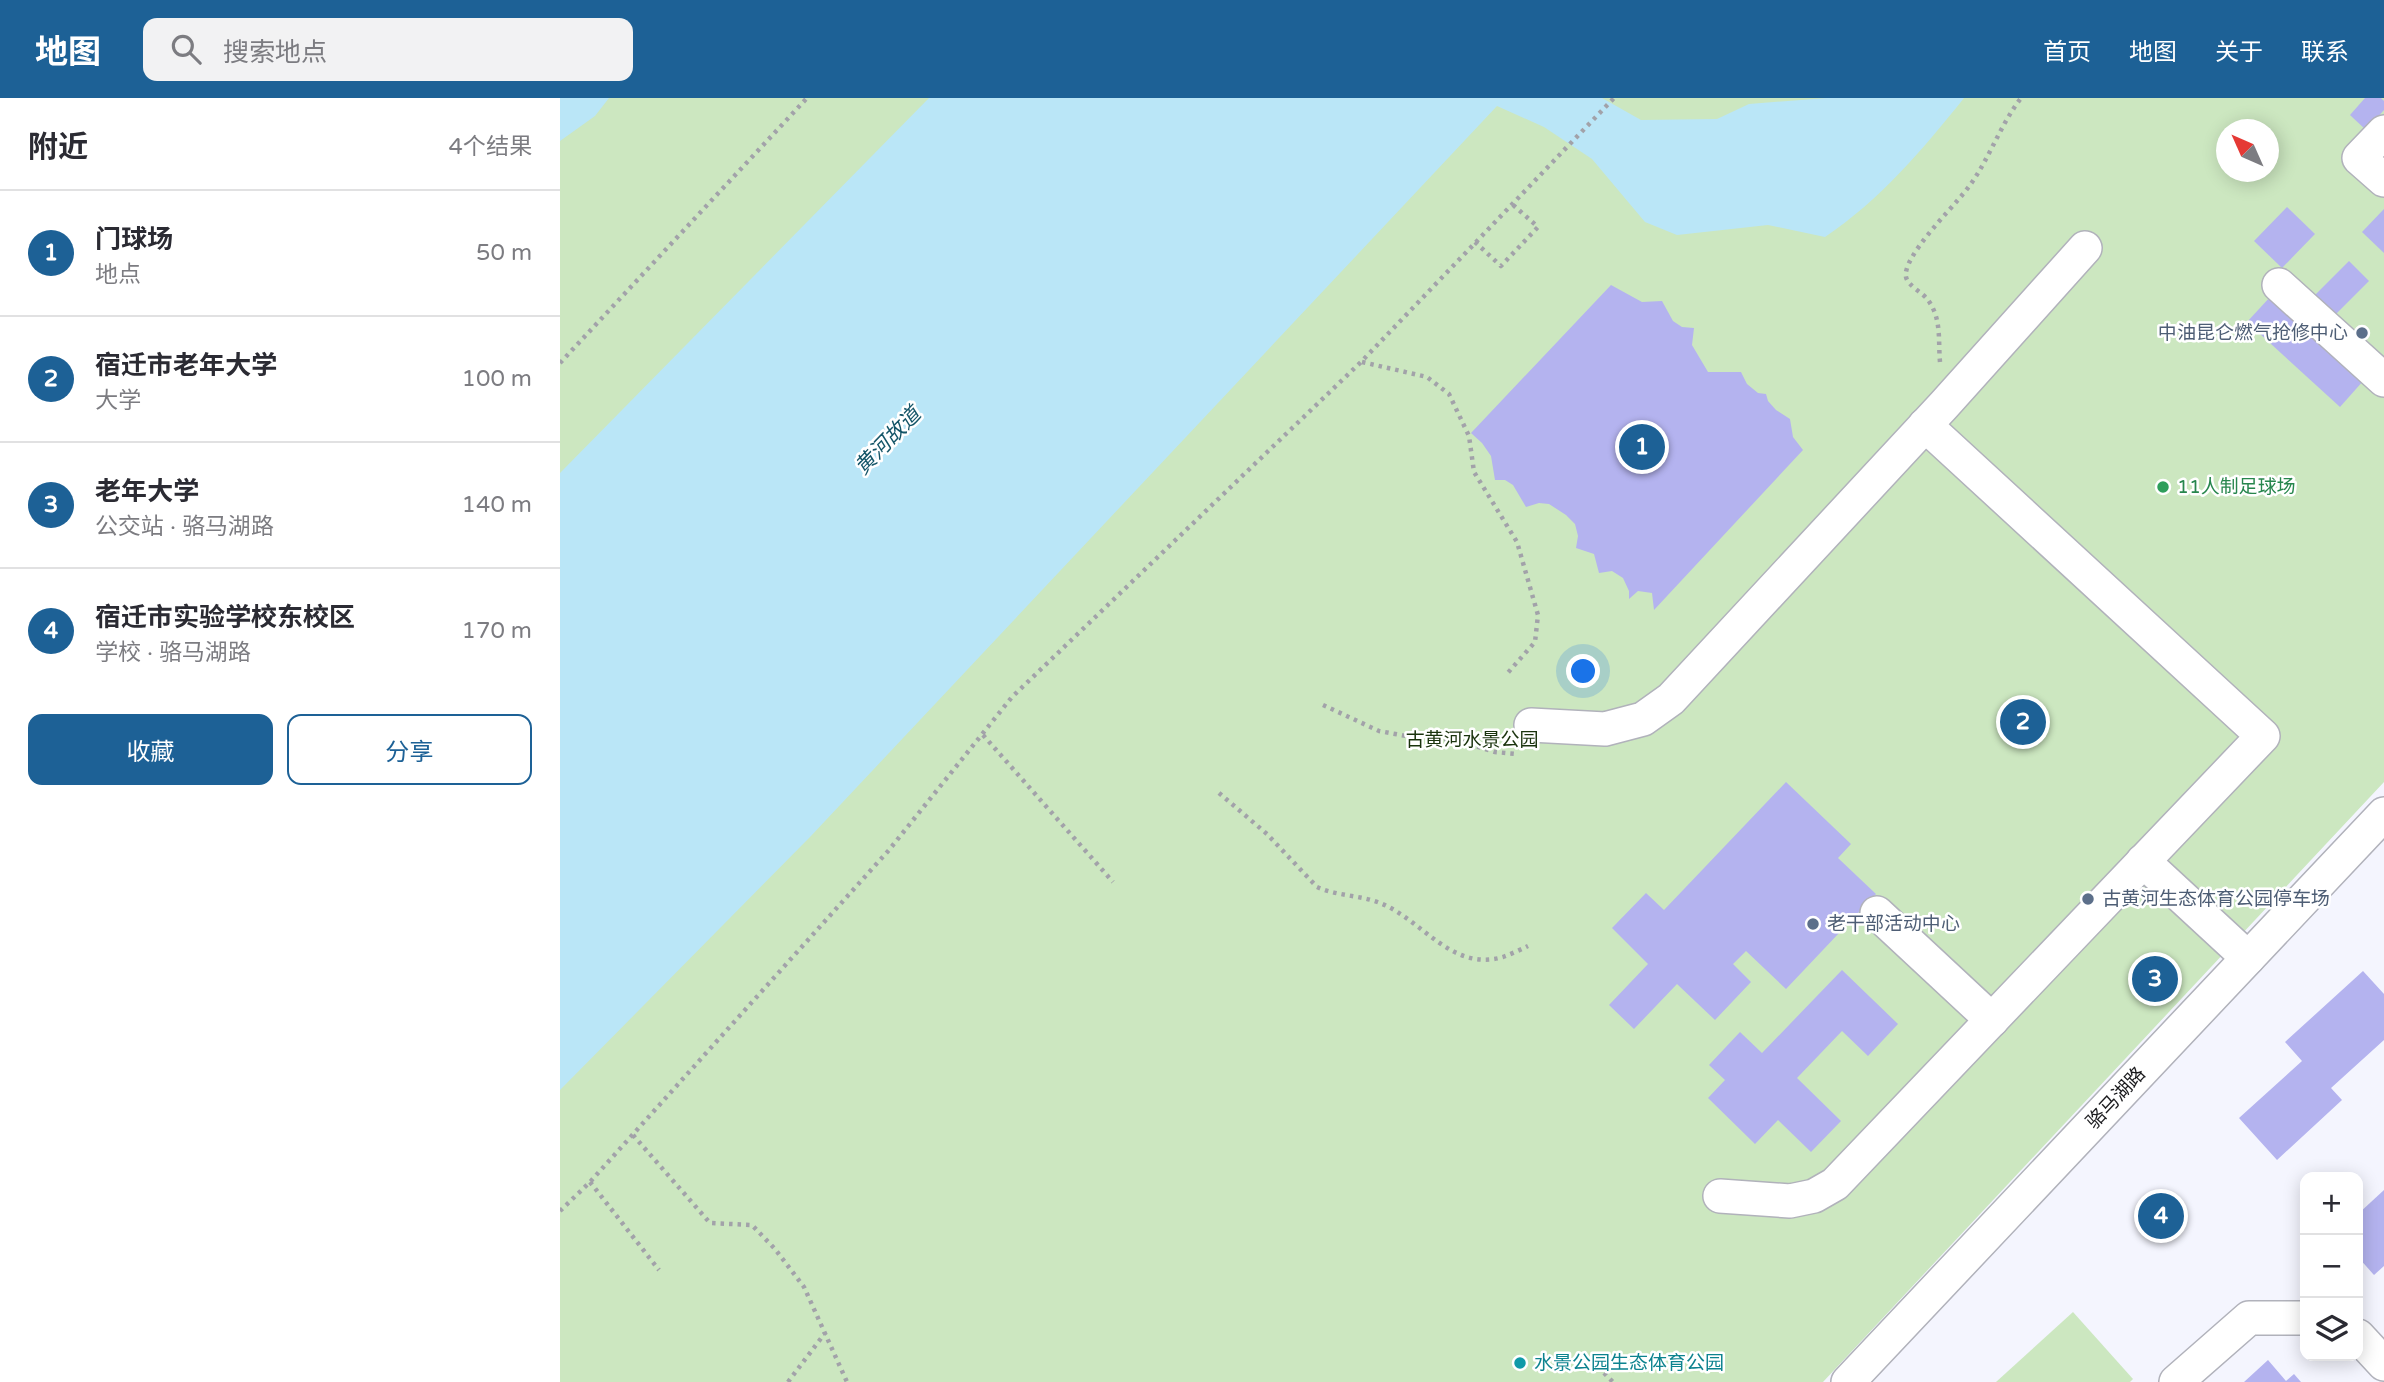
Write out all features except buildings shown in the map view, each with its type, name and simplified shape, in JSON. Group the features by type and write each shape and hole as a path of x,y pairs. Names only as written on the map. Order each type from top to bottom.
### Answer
{"street":[{"path":"2384,132 2359,158 2384,180"},
{"path":"1528,739 1605,729 1643,719 1671,699 2085,248"},
{"path":"2279,285 2384,380"},
{"path":"1720,1196 1790,1201 1814,1196 1835,1184 2263,736 1934,415"},
{"name":"骆马湖路","path":"1848,1382 2384,814"},
{"path":"2143,861 2248,958"},
{"path":"1877,913 1993,1020"},
{"path":"2176,1382 2249,1318 2300,1318"},
{"path":"2363,1341 2384,1364"}],"path":[{"path":"560,363 807,98"},
{"path":"560,1211 633,1135 889,850 1013,697 1361,362 1614,98"},
{"path":"1934,415 1937,317 1928,300 1908,281 1905,274 1941,216 1978,177 2009,114 2021,98"},
{"path":"1475,242 1501,266 1538,228 1512,204"},
{"path":"1361,362 1427,377 1449,394 1469,436 1474,472 1517,542 1538,615 1535,642 1505,676"},
{"path":"1323,705 1379,731 1455,740 1495,752 1517,754 1528,739"},
{"path":"982,735 1113,882"},
{"path":"1219,793 1267,834 1317,887 1378,902 1393,909 1411,920 1438,944 1460,956 1479,960 1502,957 1528,946"},
{"path":"633,1135 709,1223 752,1225 768,1241 804,1287 847,1382"},
{"path":"590,1182 659,1270"},
{"path":"788,1382 826,1332"},
{"path":"1604,1373 1613,1382"}],"green space":[{"name":"古黄河水景公园","path":"560,98 2384,98 2384,782 1823,1382 560,1382"},
{"path":"2073,1312 2133,1379 2130,1382 1996,1382"}],"water":[{"path":"560,98 609,98 595,116 560,141"},
{"name":"黄河故道","path":"929,98 1602,98 1641,120 1717,119 1749,104 1827,98 1964,98 1917,154 1882,190 1825,237 1768,225 1677,235 1645,222 1592,159 1544,127 1497,106 810,837 560,1090 560,473"}],"place":[{"name":"中油昆仑燃气抢修中心","path":"2362,333"},
{"name":"门球场","path":"1642,447"},
{"name":"11人制足球场","path":"2163,487"},
{"name":"宿迁市老年大学","path":"2023,722"},
{"name":"古黄河生态体育公园停车场","path":"2088,899"},
{"name":"老干部活动中心","path":"1813,924"},
{"name":"老年大学","path":"2155,979"},
{"name":"宿迁市实验学校东校区","path":"2161,1216"},
{"name":"水景公园生态体育公园","path":"1520,1363"}]}
